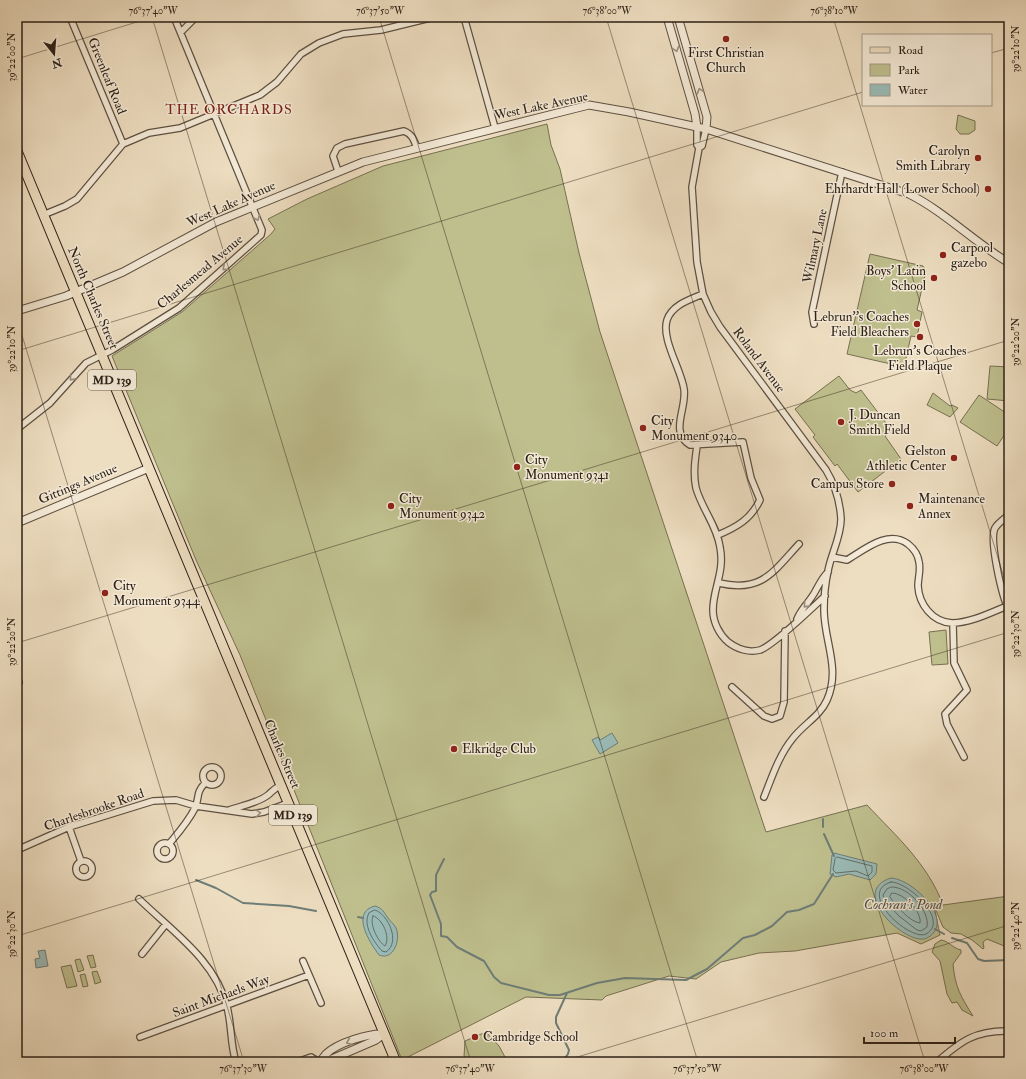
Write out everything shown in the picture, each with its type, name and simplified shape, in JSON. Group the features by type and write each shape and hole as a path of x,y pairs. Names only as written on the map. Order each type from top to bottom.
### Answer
{"main road":[{"name":"North Charles Street","path":"17,151 189,567"},
{"name":"Charles Street","path":"189,567 396,1062"}],"street":[{"name":"Greenleaf Road","path":"70,17 123,144"},
{"path":"174,17 252,206"},
{"path":"180,32 196,17"},
{"path":"43,215 65,206 77,199 123,144 149,133 180,128 264,93 277,82 301,54 324,40 343,34 388,28 434,17"},
{"path":"464,17 495,128"},
{"name":"Roland Avenue","path":"667,17 695,114 697,145 699,148"},
{"name":"Roland Avenue","path":"678,17 707,117 706,129 702,146 699,148 692,187 697,262 703,294 710,312 720,327 820,461 830,477 838,498 841,520 839,533 828,571"},
{"name":"West Lake Avenue","path":"17,310 76,292 138,265 206,227 252,206 368,160 588,105 629,112 706,129 909,194 926,203 983,247 1009,263"},
{"path":"338,171 333,156 337,148 345,144 404,131 413,138 417,148"},
{"name":"Wilmary Lane","path":"814,324 812,312 842,172"},
{"name":"Charlesmead Avenue","path":"17,429 50,403 86,363 112,350 178,308 256,240 262,230 252,206"},
{"path":"703,294 675,308 666,321 666,335 684,392 684,408 679,422 679,430 682,438 690,445 697,446 743,442 751,478 760,500 750,516 742,523 718,536"},
{"path":"697,446 694,471 696,489 718,536 722,560 719,583 714,600 713,615 718,629 731,644 743,650 758,650 771,644 825,596"},
{"name":"Gittings Avenue","path":"17,523 149,468"},
{"path":"832,557 847,560 875,543 884,540 899,540 906,543 912,547 919,559 918,588 920,598 925,608 937,619 944,622 952,623 972,619 1008,608 998,574 993,539 996,527 1009,515"},
{"path":"719,583 739,587 755,584 775,569 799,544"},
{"path":"764,797 788,746 794,737 822,709 830,692 834,666 826,629 825,596 828,571"},
{"path":"797,621 802,608 810,600 821,578 828,571"},
{"path":"952,623 954,663 967,690 945,714 947,724 964,756"},
{"path":"732,687 764,716 772,719 780,716 784,702 785,631"},
{"path":"169,844 186,823 196,806 198,792 205,783"},
{"name":"Charlesbrooke Road","path":"226,810 262,798 268,795 272,789 281,786"},
{"name":"Charlesbrooke Road","path":"17,850 69,827 153,801 176,800 196,806 252,814 264,812 288,803"},
{"path":"69,827 81,861"},
{"path":"139,900 195,952 218,982 227,1006 236,1062"},
{"path":"142,954 166,924"},
{"path":"303,961 321,1003"},
{"name":"Saint Michaels Way","path":"140,1038 309,976"},
{"path":"937,1062 953,1048 975,1035 991,1030 1009,1031"},
{"path":"297,1062 311,1057 320,1062 325,1054 347,1042 373,1033 384,1034"},
{"path":"324,1062 376,1040 384,1034"}],"green space":[{"path":"958,115 975,121 975,130 969,134 960,134 956,129"},
{"name":"Elkridge Club","path":"547,124 551,145 560,169 579,253 600,332 766,832 867,805 900,839 920,864 937,890 943,905 1009,896 1009,948 987,939 983,942 983,949 972,940 961,934 951,933 943,927 934,906 940,935 921,944 897,933 795,951 759,953 721,962 696,979 669,976 606,996 602,1000 526,997 402,1060 240,655 196,560 112,356 182,312 271,234 275,229 268,219 307,199 383,166"},
{"path":"870,254 923,266 926,271 917,310 922,312 917,337 911,336 904,367 847,354"},
{"path":"990,366 1009,367 1009,401 987,399"},
{"name":"J. Duncan Smith Field","path":"839,376 850,390 856,393 861,390 892,431 885,436 901,459 858,492 837,464 835,466 813,437 815,435 795,409"},
{"path":"933,393 950,406 952,405 958,408 950,417 927,405"},
{"path":"979,395 1009,415 1009,428 997,446 960,422"},
{"path":"946,630 948,664 932,665 929,632"},
{"path":"941,940 961,950 961,953 953,964 955,979 959,992 973,1016 962,1010 957,1002 952,1003 947,994 940,961 932,952 935,944"},
{"path":"93,955 96,967 91,968 87,956"},
{"path":"80,959 84,970 78,972 75,960"},
{"path":"71,965 77,986 67,988 61,967"},
{"path":"97,971 101,982 95,984 92,972"},
{"path":"85,974 88,986 83,987 80,975"},
{"path":"486,1032 499,1046 505,1057 500,1062 469,1062 464,1056 465,1041"}],"water":[{"path":"612,733 618,743 600,754 592,740 598,737 600,740"},
{"path":"834,853 877,864 876,874 870,880 849,874 836,877 830,874 832,855"},
{"name":"Cochran's Pond","path":"891,878 900,880 920,893 935,912 937,922 935,931 927,938 918,939 907,935 885,917 878,906 875,895 879,885"},
{"path":"375,906 384,912 395,927 397,933 397,943 389,955 379,955 367,936 364,928 364,914 368,909"},
{"path":"45,950 48,966 36,968 35,959 40,958 38,951"}],"waterway":[{"path":"823,819 823,827"},
{"path":"824,834 834,856"},
{"path":"444,859 436,875 436,891 432,892 430,895 441,924 441,936 447,937 457,947 484,961 494,977 501,983 549,995 560,995 597,983 625,978 686,980 707,969 743,938 755,935 772,926 787,912 799,910 814,904 833,874"},
{"path":"196,880 216,888 243,903 289,906 316,911"},
{"path":"358,917 363,918"},
{"path":"935,929 944,934"},
{"path":"952,938 967,943 978,959 984,961 1009,960"},
{"path":"562,1062 569,1050 556,1023 556,1017 567,993"}],"place":[{"name":"First Christian Church","path":"726,39"},
{"name":"Carolyn Smith Library","path":"978,158"},
{"name":"Ehrhardt Hall (Lower School)","path":"988,189"},
{"name":"Carpool gazebo","path":"943,255"},
{"name":"Boys’ Latin School","path":"934,278"},
{"name":"Lebrun''s Coaches Field Bleachers","path":"917,324"},
{"name":"Lebrun's Coaches Field Plaque","path":"920,337"},
{"name":"J. Duncan Smith Field","path":"841,422"},
{"name":"City Monument 9340","path":"643,428"},
{"name":"Gelston Athletic Center","path":"954,458"},
{"name":"City Monument 9341","path":"517,467"},
{"name":"Campus Store","path":"892,484"},
{"name":"City Monument 9342","path":"391,506"},
{"name":"Maintenance Annex","path":"910,506"},
{"name":"City Monument 9344","path":"105,593"},
{"name":"Elkridge Club","path":"454,749"},
{"name":"Cambridge School","path":"475,1037"}],"district":[{"name":"THE ORCHARDS","path":"229,109"}]}
